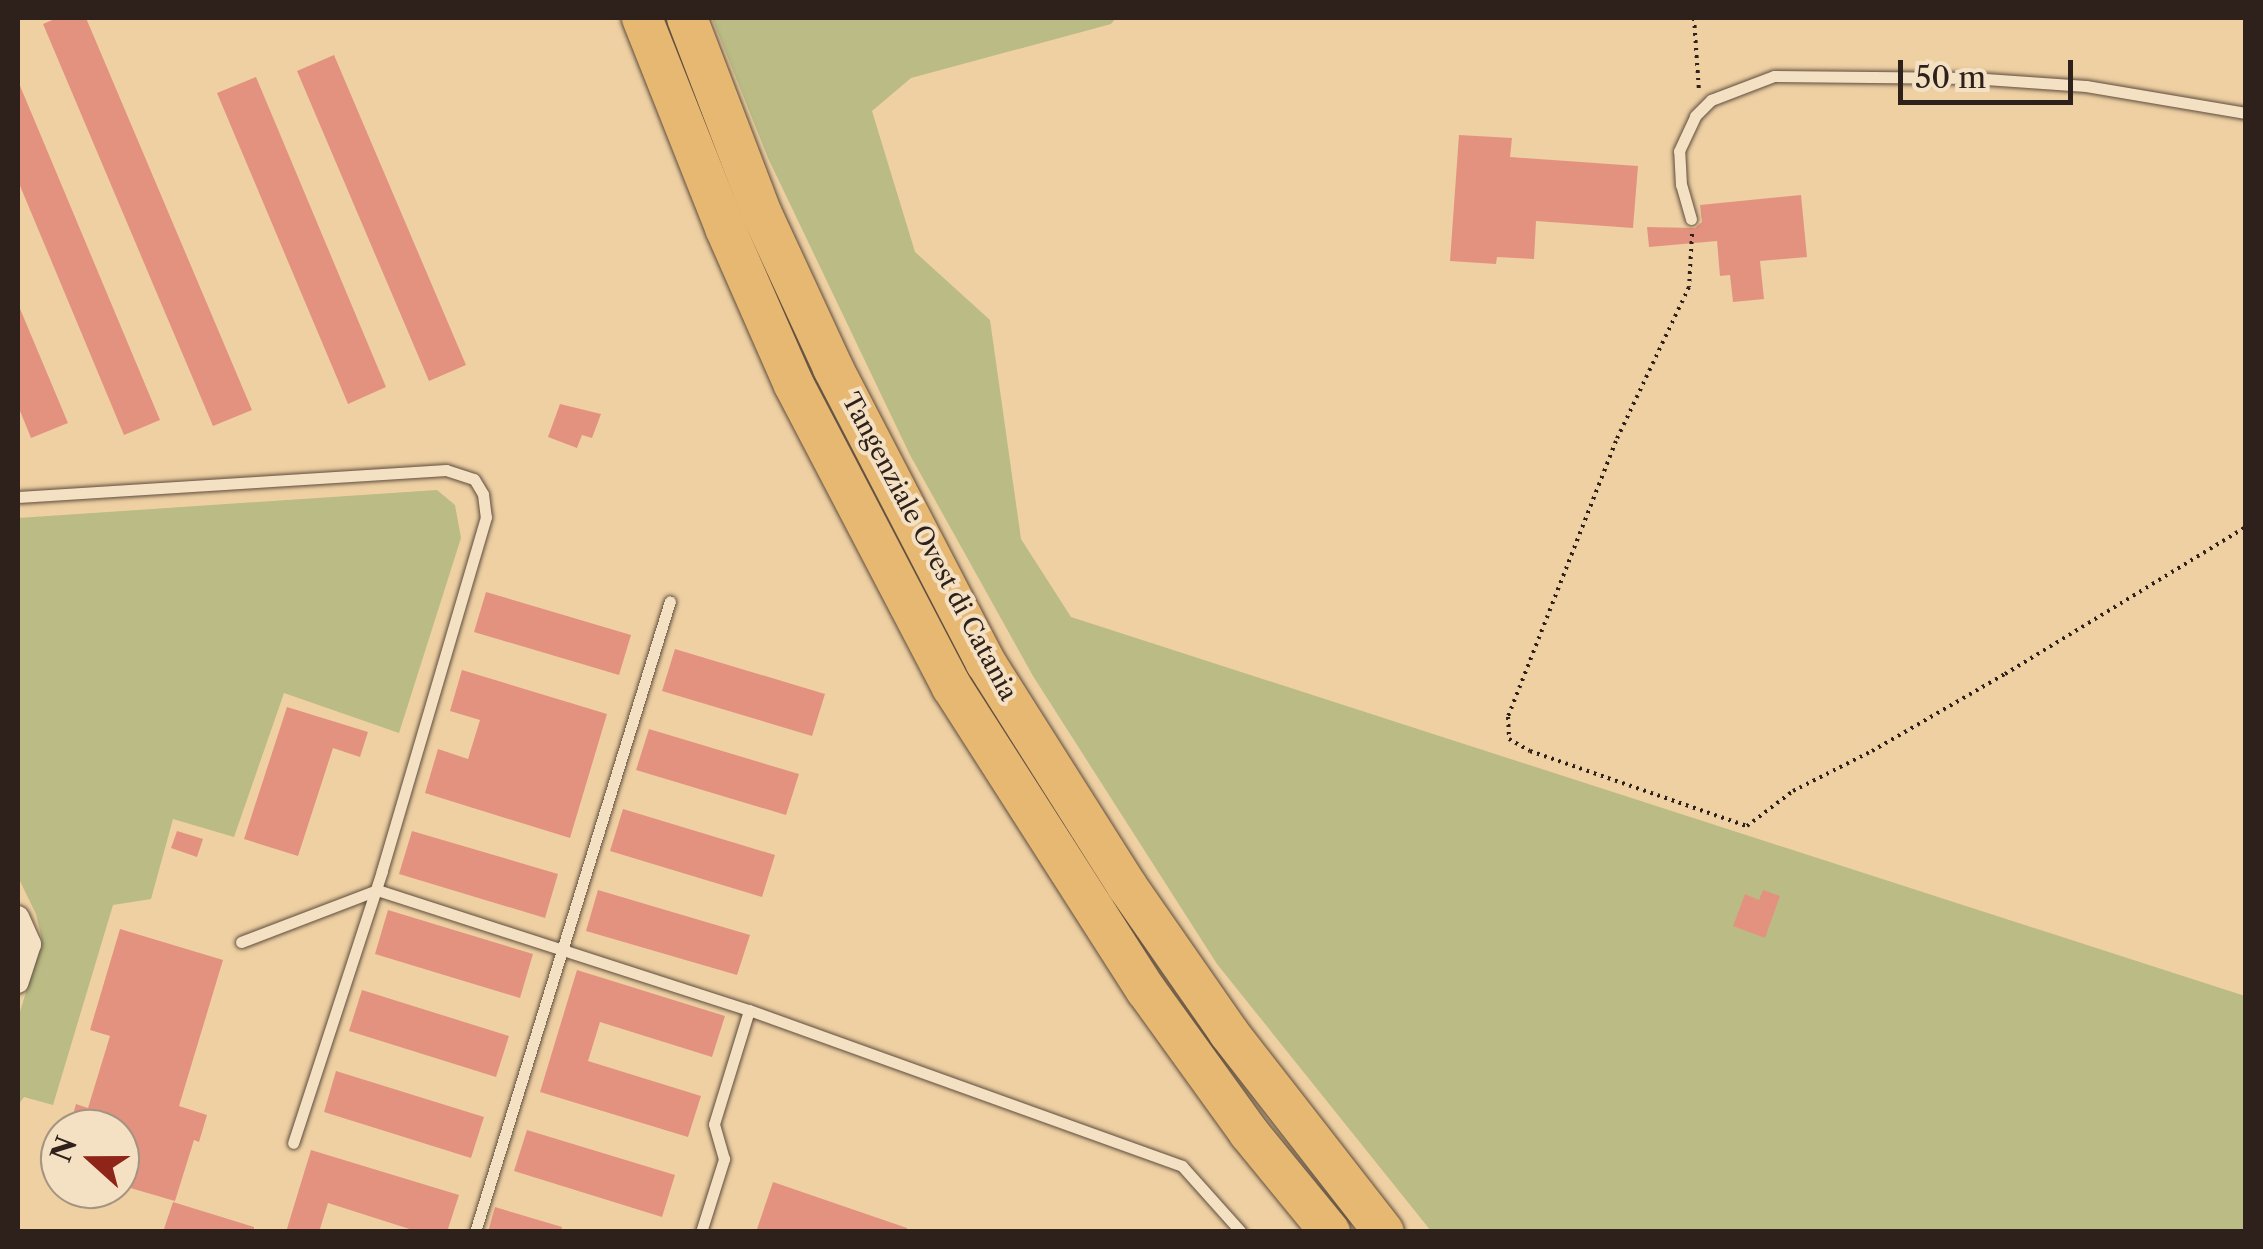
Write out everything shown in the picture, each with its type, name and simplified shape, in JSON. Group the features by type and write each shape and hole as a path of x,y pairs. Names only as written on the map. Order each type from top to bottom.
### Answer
{"highway":[{"name":"Tangenziale Ovest di Catania","path":"642,18 725,228 794,385 952,687 1146,990 1249,1133 1330,1232"},
{"name":"Tangenziale Ovest di Catania","path":"686,18 762,214 825,350 986,663 1128,886 1254,1065 1384,1232"},
{"path":"1254,1065 1347,1159 1409,1232"}],"street":[{"path":"18,917 30,944 18,982"}],"lane":[{"path":"1691,220 1681,185 1680,151 1702,105 1774,76 2086,86 2246,113"},
{"path":"18,497 446,470 474,480 483,494 486,518 376,890 294,1143"},
{"path":"476,1232 670,601"},
{"path":"241,942 376,890 749,1010 1182,1166 1241,1232"},
{"path":"701,1232 724,1159 714,1124 749,1010"}],"path":[{"path":"1694,18 1695,75 1702,105"},
{"path":"1691,220 1694,251 1688,287 1609,458 1508,716 1509,739 1530,751 1748,826 1793,791 1872,752 2006,674 2246,527"}],"green space":[{"path":"712,18 1116,18 1111,24 911,78 872,111 915,252 990,320 1021,539 1071,617 2245,996 2245,1231 1431,1231 1217,964 1033,676 910,455 768,158"},
{"path":"437,490 455,505 461,538 399,733 284,693 234,837 173,819 151,899 113,905 53,1105 24,1097 18,1105 18,1018 42,940 36,914 18,877 18,518"}],"building":[{"path":"57,18 86,18 252,410 213,426 43,24"},
{"path":"334,55 466,365 429,381 297,71"},
{"path":"256,77 386,387 348,404 217,93"},
{"path":"18,81 160,420 124,435 18,181"},
{"path":"1459,135 1512,138 1510,157 1638,166 1633,228 1536,221 1534,259 1497,257 1496,264 1450,261"},
{"path":"1801,195 1807,257 1760,261 1764,299 1733,302 1730,275 1720,276 1717,241 1649,247 1647,227 1695,228 1702,222 1700,205"},
{"path":"18,304 68,423 31,438 18,406"},
{"path":"560,404 601,414 592,438 582,435 577,448 548,437"},
{"path":"486,592 631,635 619,675 474,632"},
{"path":"675,649 825,694 812,736 662,691"},
{"path":"462,670 607,714 570,838 425,793 438,749 468,759 480,720 450,711"},
{"path":"287,707 368,732 360,757 333,748 298,856 244,839"},
{"path":"649,729 799,774 786,815 636,770"},
{"path":"623,809 775,855 762,897 610,851"},
{"path":"177,831 203,839 197,857 171,848"},
{"path":"412,831 558,874 545,918 399,874"},
{"path":"598,890 750,935 737,975 586,931"},
{"path":"1763,890 1780,896 1765,938 1733,926 1745,894 1759,900"},
{"path":"388,910 533,954 520,998 375,954"},
{"path":"120,929 223,960 179,1106 207,1115 199,1142 194,1140 175,1201 140,1191 140,1109 75,1109 76,1104 88,1108 110,1036 90,1030"},
{"path":"577,970 725,1016 712,1057 600,1022 588,1061 701,1096 688,1137 540,1092"},
{"path":"362,990 509,1036 496,1077 349,1031"},
{"path":"336,1071 484,1117 471,1158 324,1112"},
{"path":"527,1130 675,1175 662,1217 514,1171"},
{"path":"311,1150 459,1195 447,1232 419,1232 328,1203 319,1232 286,1232"},
{"path":"773,1182 907,1228 907,1232 756,1232"},
{"path":"173,1202 254,1227 254,1232 163,1232"},
{"path":"495,1207 562,1227 561,1232 488,1232"}]}
